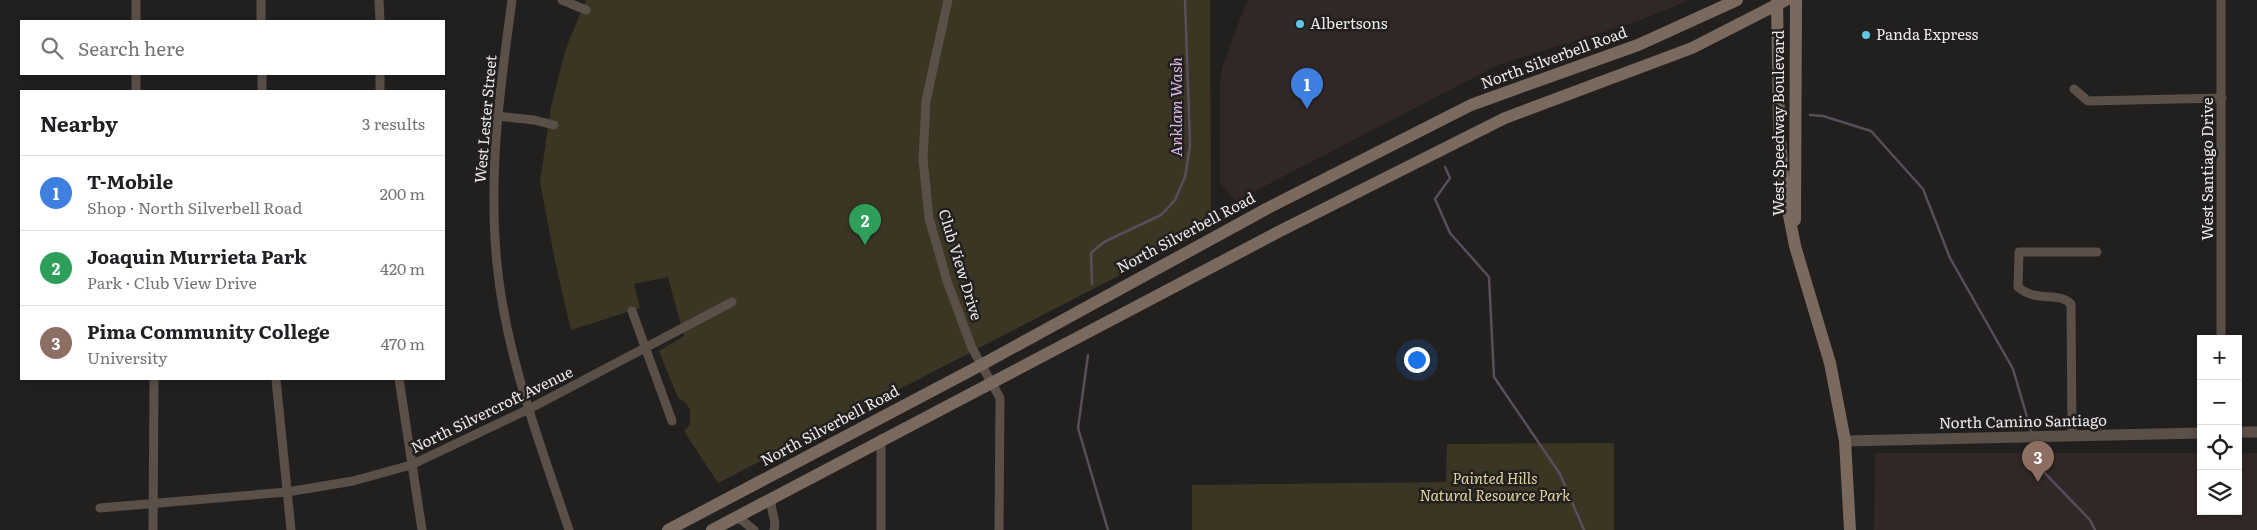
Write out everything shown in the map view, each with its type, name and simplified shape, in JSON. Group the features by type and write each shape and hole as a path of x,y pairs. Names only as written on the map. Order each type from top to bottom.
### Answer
{"main road":[{"name":"North Silverbell Road","path":"668,530 981,365 1268,208 1472,105 1638,45 1737,0"},
{"name":"West Speedway Boulevard","path":"1795,246 1796,0"},
{"name":"West Speedway Boulevard","path":"1780,2 1779,135 1784,188 1795,246 1830,363 1845,441 1850,530"},
{"path":"712,530 1282,230 1505,118 1692,48 1780,2"},
{"path":"874,421 882,439"}],"street":[{"path":"136,0 136,20"},
{"path":"261,0 261,20"},
{"path":"380,0 380,20"},
{"name":"West Lester Street","path":"512,0 497,116 493,178 497,264 515,364 568,530"},
{"path":"562,0 586,10"},
{"name":"Club View Drive","path":"948,0 926,101 924,169 928,218 972,348 1000,398 999,530"},
{"name":"West Santiago Drive","path":"2221,335 2222,0"},
{"path":"136,75 136,90"},
{"path":"262,75 262,90"},
{"path":"380,75 380,90"},
{"path":"2074,89 2088,101 2222,98"},
{"path":"497,116 534,120 554,125"},
{"path":"2072,436 2071,304 2062,298 2026,295 2018,287 2019,252 2098,252"},
{"name":"North Silvercroft Avenue","path":"100,508 154,505 287,492 352,481 411,466 529,409 732,302"},
{"path":"632,311 672,421"},
{"path":"153,530 154,380"},
{"path":"276,380 291,530"},
{"path":"399,380 422,530"},
{"name":"North Camino Santiago","path":"1845,441 2197,432"},
{"path":"2242,432 2257,432"},
{"path":"881,530 882,439"},
{"path":"772,497 770,508 776,524 774,530"},
{"path":"735,517 743,520 754,530"}],"shaded area":[{"path":"1247,0 1690,0 1638,21 1498,65 1236,201 1220,183 1220,83 1222,68"},
{"path":"1875,453 2197,453 2197,515 2242,515 2242,453 2257,453 2257,530 1874,530"}],"green space":[{"path":"586,0 1210,0 1211,228 718,483 684,431 690,425 690,410 686,403 678,398 659,351 684,336 668,277 634,284 640,308 571,330 555,261 540,182 551,107 566,48"},
{"name":"Painted Hills Natural Resource Park","path":"1614,443 1614,530 1192,530 1192,485 1446,482 1447,444"}],"waterway":[{"name":"Anklam Wash","path":"1092,284 1091,253 1104,242 1161,215 1175,200 1185,177 1190,146 1185,0"},
{"path":"1810,115 1823,116 1871,131 1923,189 1950,258 2013,369 2032,434"},
{"path":"1445,167 1450,178 1435,199 1450,233 1489,277 1494,377 1560,474 1584,530"},
{"name":"Anklam Wash","path":"1088,355 1078,428 1108,530"},
{"path":"2033,439 2039,467 2090,520 2095,530"}],"place":[{"name":"Albertsons","path":"1300,24"},
{"name":"Panda Express","path":"1866,35"},
{"name":"T-Mobile","path":"1307,109"},
{"name":"Joaquin Murrieta Park","path":"865,245"},
{"name":"Pima Community College","path":"2038,482"}]}
